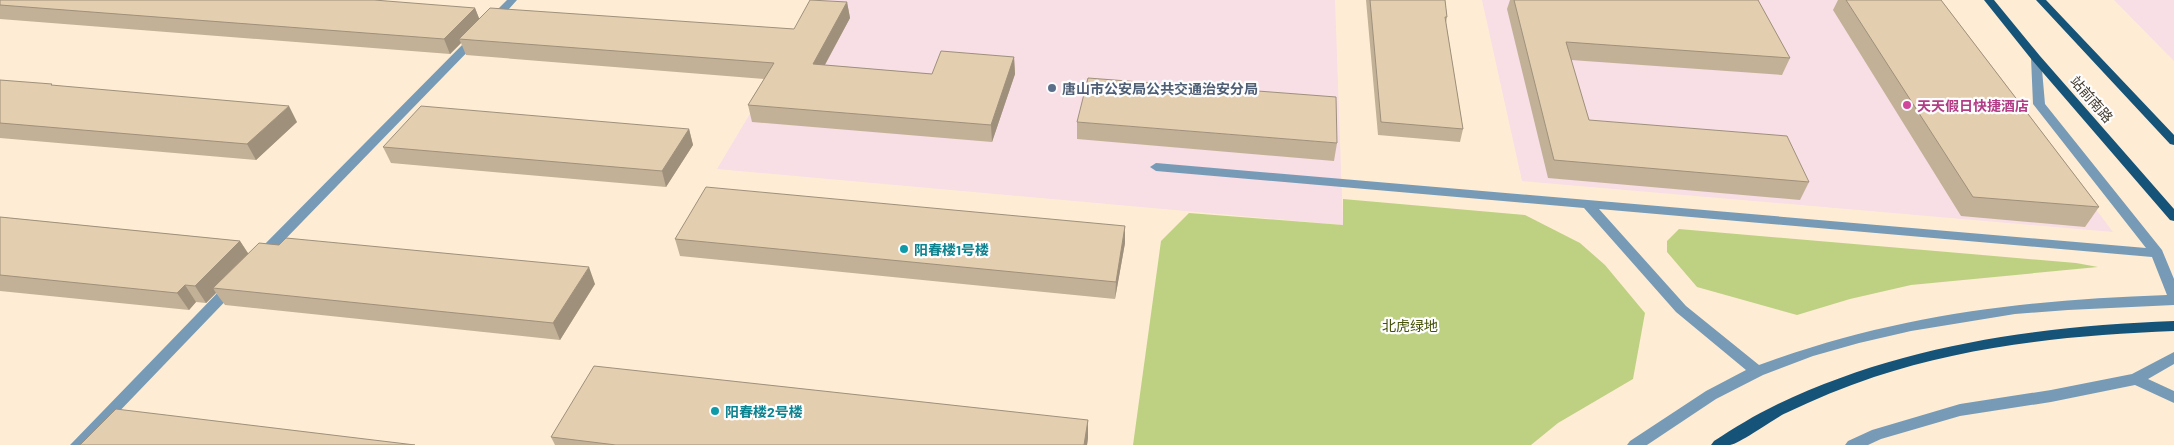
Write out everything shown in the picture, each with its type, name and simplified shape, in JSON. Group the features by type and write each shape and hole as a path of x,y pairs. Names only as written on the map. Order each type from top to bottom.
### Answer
{"main road":[{"name":"站前南路","path":"1988,0 2174,217"},
{"path":"2041,0 2174,142"},
{"path":"1719,445 1782,409 1838,385 1914,360 2009,340 2116,327 2174,326"}],"street":[{"path":"253,264 512,0"},
{"path":"2036,58 2039,104 2158,253 2174,296"},
{"path":"1156,167 2158,253"},
{"path":"1587,203 1681,309 1757,371"},
{"path":"78,445 239,278"},
{"path":"1635,445 1701,402 1757,371 1855,339 1933,320 2037,306 2174,300"},
{"path":"1853,445 1877,434 1960,410 2051,396 2136,379 2174,357"},
{"path":"2136,379 2174,397"}],"shaded area":[{"name":"唐山市公安局公共交通治安分局","path":"818,0 1335,0 1343,225 717,169"},
{"path":"1482,0 1938,0 2113,232 1522,181"},
{"path":"2114,0 2174,0 2174,61"}],"green space":[{"name":"北虎绿地","path":"1343,199 1525,215 1580,243 1605,265 1645,313 1633,379 1558,423 1531,445 1133,445 1161,241 1189,213 1343,225"},
{"path":"1679,229 2076,263 2098,267 1911,285 1850,299 1797,315 1697,287 1667,252 1667,241"}],"building":[{"path":"0,0 374,0 475,8 444,39 0,5"},
{"path":"810,0 847,2 813,64 932,74 941,51 1014,57 991,125 748,105 774,63 459,39 490,8 794,29"},
{"path":"1370,0 1445,0 1447,17 1445,17 1463,129 1381,122"},
{"path":"1514,0 1758,0 1790,58 1566,42 1589,120 1787,136 1809,182 1554,160"},
{"path":"1846,0 1941,0 2099,207 1973,197"},
{"path":"1088,78 1336,97 1337,143 1077,122"},
{"path":"0,80 289,106 247,144 0,123"},
{"path":"421,106 689,129 662,171 383,147"},
{"name":"阳春楼1号楼","path":"706,187 1125,226 1116,282 675,239"},
{"path":"0,217 240,241 195,286 185,285 177,293 0,275"},
{"path":"286,238 589,267 553,323 213,288 259,243 279,245"},
{"name":"阳春楼2号楼","path":"594,366 1088,420 1084,445 616,445 551,437"},
{"path":"116,409 415,445 80,445"}],"place":[{"name":"唐山市公安局公共交通治安分局","path":"1052,88"},
{"name":"天天假日快捷酒店","path":"1907,105"},
{"name":"阳春楼1号楼","path":"904,249"},
{"name":"阳春楼2号楼","path":"715,411"}]}
